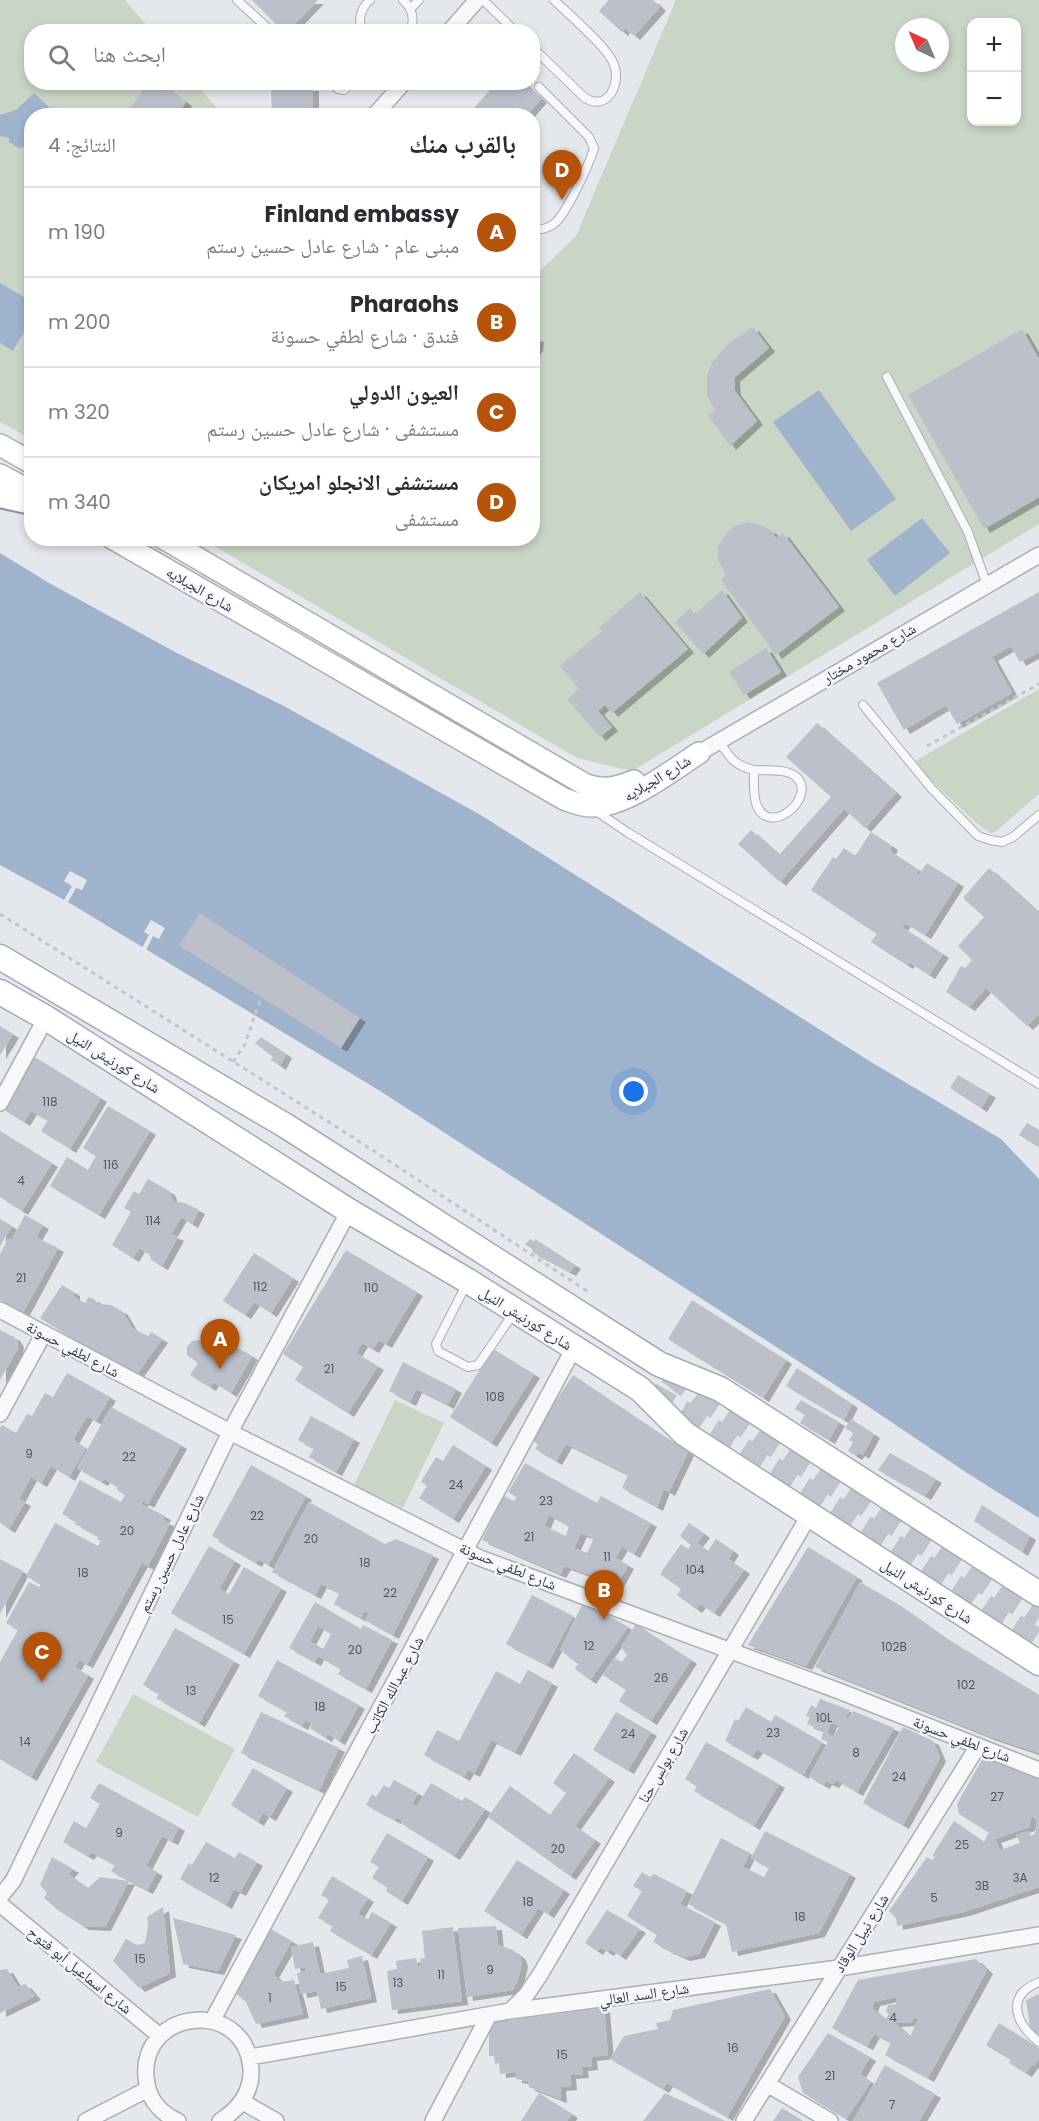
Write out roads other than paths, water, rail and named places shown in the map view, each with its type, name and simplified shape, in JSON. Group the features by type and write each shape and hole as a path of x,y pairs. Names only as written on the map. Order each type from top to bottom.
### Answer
{"highway":[{"path":"0,493 24,498"}],"main road":[{"name":"شارع كورنيش النيل","path":"0,957 286,1126 659,1364 720,1389 1039,1594"},
{"name":"شارع كورنيش النيل","path":"0,992 46,1018 349,1211 468,1281 640,1389 685,1434 1039,1664"}],"street":[{"path":"456,24 477,0"},
{"path":"385,108 398,90"},
{"path":"0,445 24,458"},
{"path":"0,475 24,488"},
{"name":"شارع الجبلايه","path":"126,546 564,799 590,807 606,806 627,798 699,753"},
{"name":"شارع الجبلايه","path":"177,546 586,785 598,789 611,789 699,753"},
{"name":"شارع محمود مختار","path":"699,753 1039,555"},
{"path":"0,1103 46,1018"},
{"name":"شارع عادل حسين رستم","path":"0,1897 13,1881 230,1432 349,1211"},
{"name":"شارع لطفي حسونة","path":"0,1310 230,1432 480,1558 1039,1770"},
{"path":"0,1414 44,1333"},
{"name":"شارع عبدالله الكاتب","path":"212,2021 574,1348"},
{"name":"شارع بولس حنا","path":"510,2011 527,1994 541,1972 810,1514"},
{"name":"شارع نبيل الوقاد","path":"744,2121 978,1746"},
{"name":"شارع اسماعيل أبو فتوح","path":"0,1904 160,2036"},
{"name":"شارع السد العالي","path":"250,2057 510,2011 839,1968 1039,1935"},
{"path":"433,2121 489,2015"},
{"path":"172,2120 160,2110 148,2090 145,2075 147,2061 152,2047 160,2036 174,2025 190,2020 212,2021 224,2025 244,2044 250,2057 251,2080 243,2102 232,2114 220,2121"},
{"path":"767,2084 830,2121"},
{"path":"86,2121 148,2090"},
{"path":"243,2102 276,2121"}],"lane":[{"path":"237,0 263,24"},
{"path":"361,24 360,16 363,8 370,0"},
{"path":"403,0 410,9 413,17 412,24"},
{"path":"410,9 419,0"},
{"path":"483,0 508,24"},
{"path":"540,55 593,103 603,102 610,95 616,75 612,58 554,0"},
{"path":"540,88 589,137 594,148 564,212 554,224 540,230"},
{"path":"887,377 968,532 987,585"},
{"path":"863,705 932,789 978,836 1002,842 1013,837 1039,815"},
{"path":"719,741 731,759 739,766 753,770 786,772 796,777 802,786 801,798 786,814 778,818 768,817 760,812 756,804 753,770"},
{"path":"590,807 627,832 1039,1084"},
{"path":"468,1281 436,1344 438,1351 468,1367 478,1365 515,1311"},
{"path":"1039,1982 1022,1991 1016,2002 1017,2013 1023,2026 1039,2042"}],"water":[{"path":"34,93 49,107 24,108 24,147 18,148 9,142 9,138 0,136 0,115 16,110"},
{"path":"0,283 24,297 24,332 13,351 0,343"},
{"path":"819,390 896,499 851,531 773,422"},
{"path":"922,518 950,553 895,596 867,560"},
{"path":"0,553 49,583 175,652 282,705 479,814 871,1062 1001,1139 1039,1179 1039,1518 380,1091 68,902 0,865"}],"tunnel":[{"path":"669,1372 708,1402 1039,1618"},
{"path":"650,1394 695,1419 904,1552 1039,1642"}],"place":[{"name":"مستشفى الانجلو امريكان","path":"562,200"},
{"name":"Finland embassy","path":"220,1369"},
{"name":"Pharaohs","path":"604,1620"},
{"name":"العيون الدولي","path":"42,1682"}]}
